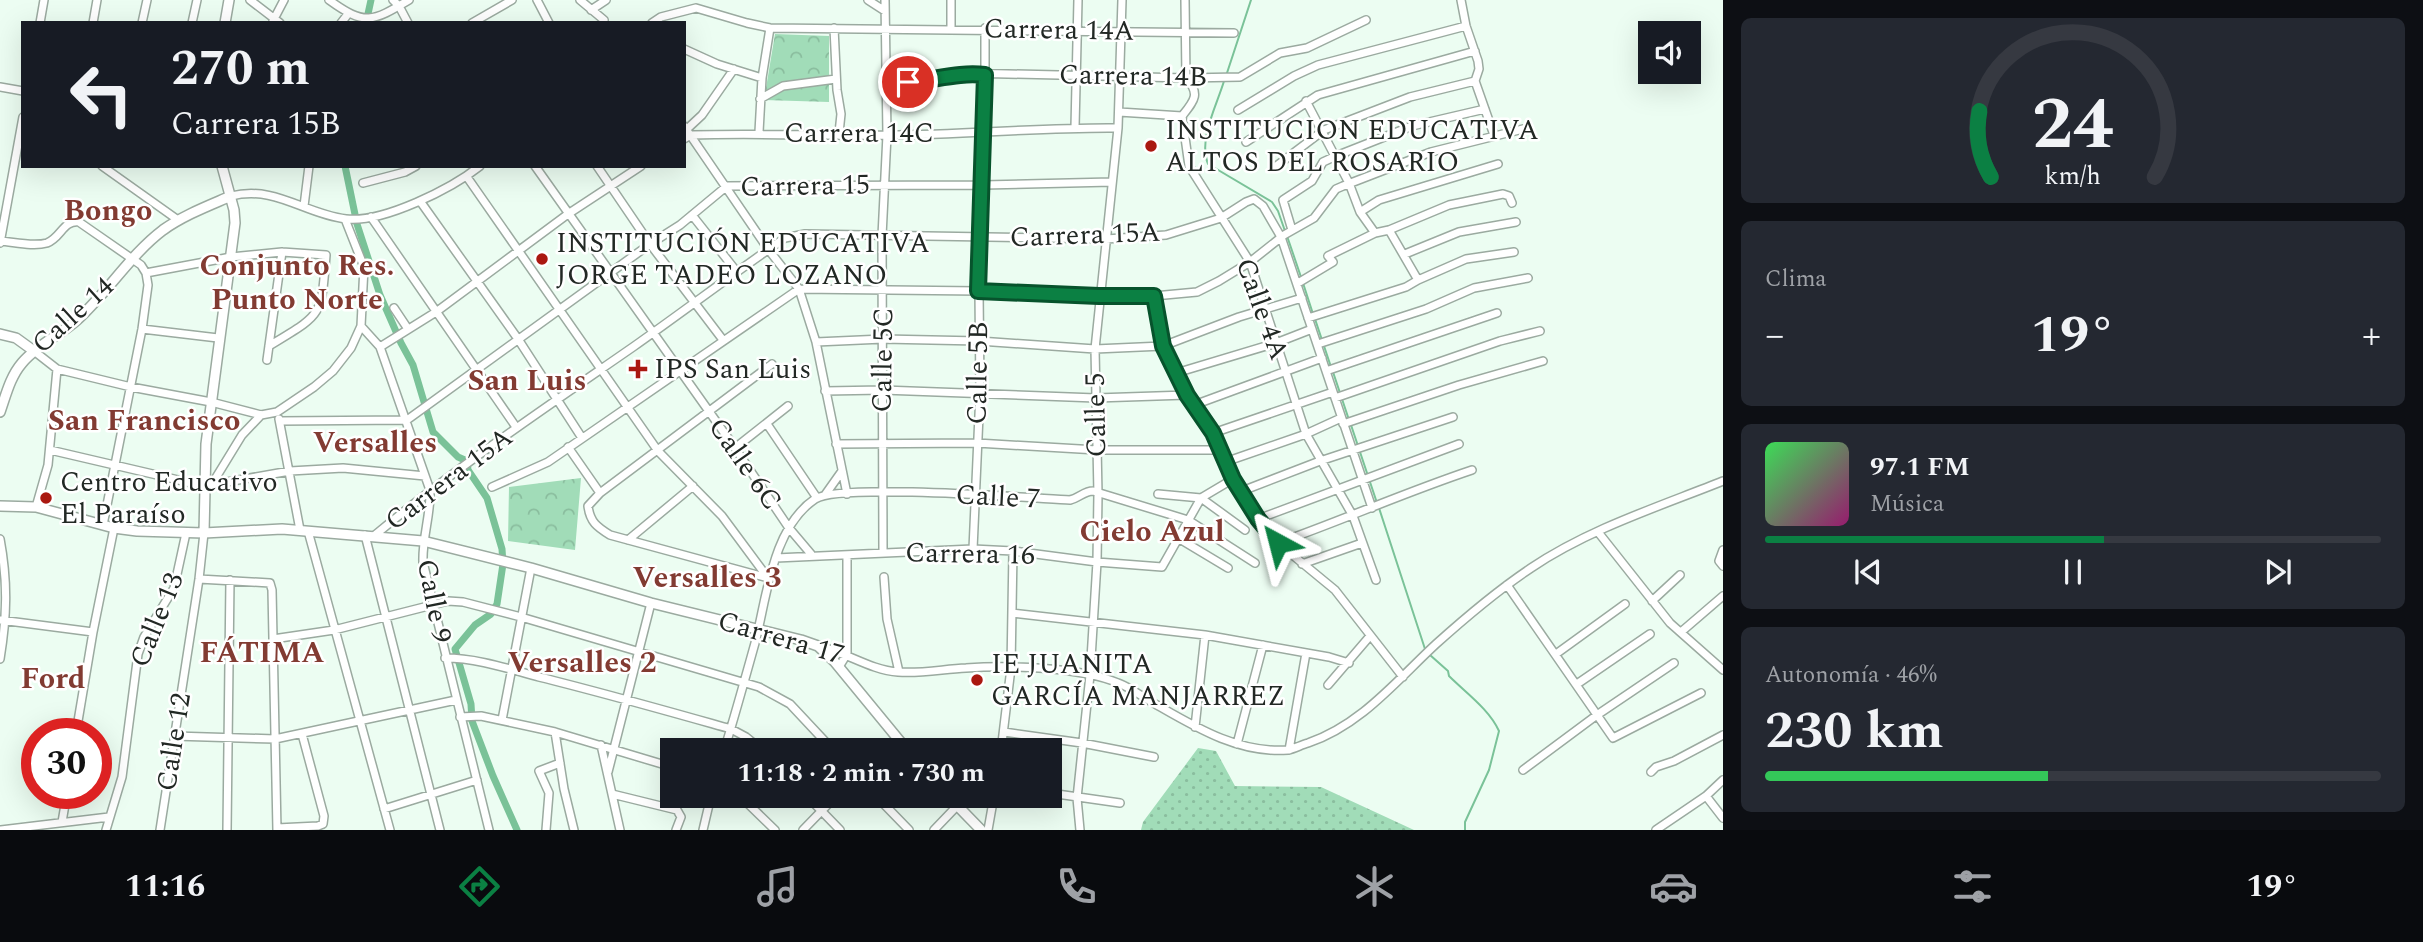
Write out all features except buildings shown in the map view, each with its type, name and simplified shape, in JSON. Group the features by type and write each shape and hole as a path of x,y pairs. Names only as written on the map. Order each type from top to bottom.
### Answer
{"street":[{"path":"40,21 44,0"},
{"path":"93,21 97,0"},
{"path":"142,21 147,0"},
{"path":"192,21 197,0"},
{"path":"225,21 229,0"},
{"path":"250,0 275,21 284,0"},
{"path":"334,2 348,14 375,18 396,3 409,0"},
{"path":"475,21 512,0"},
{"path":"537,0 547,21"},
{"path":"580,0 604,20"},
{"path":"592,10 606,0"},
{"path":"655,21 696,8 701,0"},
{"path":"867,0 885,11"},
{"name":"Calle 5C","path":"883,552 882,236 887,135 885,0"},
{"path":"951,0 951,28"},
{"path":"1075,127 1078,0"},
{"name":"Calle 5","path":"1080,830 1077,798 1090,675 1097,562 1095,349 1118,128 1122,0"},
{"name":"Calle 4A","path":"1185,0 1186,78 1194,87 1195,94 1194,101 1182,116 1189,166 1250,262 1306,434 1353,516 1376,580"},
{"path":"1461,0 1479,69 1475,81 1494,135"},
{"path":"396,3 407,21"},
{"name":"Carrera 14A","path":"696,8 770,28 985,28 1234,33"},
{"path":"343,21 348,14"},
{"name":"Carrera 14B","path":"887,83 930,80 967,73 1240,78 1280,52 1307,48 1366,20"},
{"path":"1238,110 1294,76 1318,65 1466,26"},
{"path":"759,132 762,78 770,28"},
{"path":"834,28 836,79 841,114 839,133"},
{"name":"Calle 5B","path":"974,549 980,393 978,291 985,28"},
{"path":"686,50 762,78"},
{"path":"1246,142 1318,95 1475,51"},
{"path":"734,69 687,132 799,289 816,342 847,494"},
{"path":"760,99 783,86 836,79"},
{"path":"1275,167 1323,130 1410,97 1475,81"},
{"path":"0,87 21,91"},
{"path":"1306,101 1336,156 1360,212 1375,233"},
{"path":"1377,506 1362,479 1331,369 1322,358 1323,343 1312,329 1313,316 1302,298 1302,281 1287,233 1283,200 1312,181 1323,162 1336,156 1412,126 1485,109"},
{"path":"1119,112 1182,116"},
{"name":"Carrera 14C","path":"687,132 887,135 1075,127 1118,128"},
{"path":"492,488 548,462 799,289 978,291 1099,296 1154,296 1197,292 1250,262 1287,233 1314,218 1336,189 1431,152 1523,129"},
{"path":"20,145 0,242 44,244 54,240 72,221 79,222 141,265 146,273 148,285 142,329 103,525"},
{"path":"1360,212 1379,200 1498,164"},
{"path":"105,168 178,220"},
{"path":"223,168 231,196 258,192 349,218 367,218 420,201 470,172 519,251 658,452 722,516 768,578"},
{"path":"304,206 309,168"},
{"path":"363,183 412,168"},
{"name":"Calle 6C","path":"536,168 789,528 811,555"},
{"path":"598,168 650,244 723,340"},
{"path":"380,347 436,312 568,214 638,168"},
{"name":"Carrera 15","path":"407,420 692,215 727,186 982,185 1112,181"},
{"path":"1302,281 1333,262 1328,256 1375,233 1389,230 1449,205 1503,194 1509,196 1512,203"},
{"name":"Calle 14","path":"1,408 5,382 22,363 78,319 132,259 161,232 178,220 231,196"},
{"name":"Calle 12","path":"160,830 199,579 208,485 211,402 234,223 231,196"},
{"name":"Carrera 15A","path":"370,535 516,426 785,238 804,234 1106,239 1166,235 1221,218 1254,200 1263,206 1287,233"},
{"path":"420,201 518,339 582,438"},
{"path":"692,215 737,272"},
{"path":"0,334 16,338 57,369 261,415 277,412 314,387 333,370 351,348 360,326 364,267 349,218"},
{"path":"367,218 516,426"},
{"path":"1405,254 1459,232 1516,222"},
{"path":"1389,230 1418,280"},
{"path":"267,360 282,252"},
{"path":"146,273 231,257 282,252 326,255 322,299 317,312 309,322 269,345"},
{"path":"1313,316 1401,289 1473,257 1514,252"},
{"path":"1323,343 1426,309 1474,288 1528,278"},
{"path":"1154,296 1163,346 1187,395 1213,433 1233,479 1258,519 1278,543 1335,590 1404,677"},
{"path":"816,342 883,339 979,341 1095,349 1163,346 1239,317 1302,298"},
{"path":"394,308 405,331"},
{"path":"1331,369 1497,313"},
{"name":"Calle 9","path":"360,326 380,347 430,489 423,562 449,658 456,700 489,830"},
{"path":"142,329 218,338"},
{"path":"1176,373 1276,343 1312,329"},
{"path":"1213,433 1296,405 1435,365 1500,341 1540,331"},
{"path":"1194,405 1322,358"},
{"path":"1225,462 1459,384 1543,361"},
{"path":"768,578 610,535 595,526 588,506 600,493 772,364"},
{"path":"36,507 46,478 57,369"},
{"path":"825,391 883,390 1096,398 1187,395"},
{"path":"735,448 788,406"},
{"path":"277,412 304,531 390,830"},
{"path":"208,485 242,435 261,415"},
{"path":"1242,491 1320,461 1453,417"},
{"path":"280,421 407,420"},
{"path":"767,424 821,497"},
{"path":"836,444 977,443 1097,450 1220,450"},
{"path":"1258,519 1459,444"},
{"path":"568,447 600,493"},
{"path":"50,450 208,485 290,471 343,468 425,476"},
{"path":"1278,543 1472,470"},
{"path":"728,738 745,682 768,578 776,558 789,528 802,511 821,497 842,471"},
{"path":"1228,568 1178,538 1201,498 1233,479"},
{"name":"Carrera 17","path":"0,506 36,507 114,528 187,533 304,531 423,541 847,654 882,670 899,672 970,667 1090,675 1118,683 1195,727 1237,744 1289,750 1318,740 1343,727 1404,677 1436,644 1507,585 1569,544 1723,481"},
{"path":"628,540 693,486"},
{"name":"Calle 7","path":"821,497 883,493 1070,500 1087,491 1188,520 1255,563"},
{"path":"1158,494 1201,498 1245,530"},
{"path":"79,718 114,528"},
{"path":"1598,532 1652,601 1723,670"},
{"name":"Calle 13","path":"106,830 122,777 138,654 144,637 174,588 187,533"},
{"path":"370,535 385,619 440,830"},
{"name":"Carrera 16","path":"776,558 974,549 1162,567 1178,538"},
{"path":"0,539 7,595 0,659"},
{"path":"1302,564 1362,543"},
{"path":"1723,550 1718,561 1723,566"},
{"path":"1003,738 1011,668 1013,551"},
{"path":"839,667 847,654 847,555"},
{"path":"502,720 531,568"},
{"path":"1652,601 1680,575"},
{"path":"884,577 887,619 899,672"},
{"path":"199,579 270,583 277,829 323,824 324,816 302,734"},
{"path":"226,830 230,580"},
{"path":"1507,585 1613,738 1701,693"},
{"path":"1681,632 1723,596"},
{"path":"273,639 334,631 447,601 463,602 759,687 790,704 822,738"},
{"path":"608,772 651,603"},
{"path":"1556,654 1625,604"},
{"path":"1012,613 1205,635 1349,663"},
{"path":"3,620 93,632"},
{"path":"1577,684 1650,634"},
{"path":"1195,727 1205,635"},
{"path":"1328,685 1370,636"},
{"path":"1237,744 1263,645"},
{"path":"818,646 839,667 897,738"},
{"path":"1289,750 1306,653"},
{"path":"449,658 464,659 626,699 730,729 747,738"},
{"path":"1523,770 1674,663"},
{"path":"174,736 275,739 456,700"},
{"path":"460,717 481,716 555,732 660,763"},
{"path":"555,732 574,830"},
{"path":"1004,732 1154,757"},
{"path":"1651,772 1656,767 1674,761 1723,735"},
{"path":"601,745 620,830"},
{"path":"546,830 549,793 539,771 560,763"},
{"path":"384,809 477,780"},
{"path":"1656,830 1706,796 1723,780"},
{"path":"549,793 564,789"},
{"path":"612,794 680,812 676,830"},
{"path":"1062,795 1120,803"},
{"path":"1706,796 1723,818"},
{"path":"703,830 708,808"},
{"path":"752,808 775,830"},
{"path":"818,808 840,830"},
{"path":"803,830 824,808"},
{"path":"888,808 909,830"},
{"path":"934,830 955,808"},
{"path":"959,808 981,830"},
{"path":"988,830 992,808"},
{"path":"62,822 64,809"},
{"path":"1,830 109,817"}],"green space":[{"path":"775,34 829,36 829,102 764,100"},
{"path":"581,478 575,550 508,541 509,487"},
{"path":"1198,748 1216,751 1235,786 1321,787 1414,830 1141,830 1143,822"}],"waterway":[{"path":"366,21 371,0"},
{"path":"1226,76 1251,0"},
{"path":"1224,81 1207,133 1205,144 1208,164 1272,202 1285,231"},
{"path":"345,168 357,224 380,295 413,365 433,432 458,457 467,461 468,470 487,498 502,549 503,564 497,604 491,614 475,625 455,649 471,704 472,721 517,830"},
{"path":"1287,236 1301,277"},
{"path":"1303,283 1313,314"},
{"path":"1315,319 1322,340"},
{"path":"1324,346 1331,367"},
{"path":"1333,372 1340,393"},
{"path":"1342,399 1349,420"},
{"path":"1351,425 1358,446"},
{"path":"1360,452 1368,476"},
{"path":"1370,482 1377,503"},
{"path":"1379,508 1425,649"},
{"path":"1430,655 1483,708 1499,731 1489,770 1465,822 1465,830"}],"place":[{"name":"INSTITUCION EDUCATIVA ALTOS DEL ROSARIO","path":"1151,146"},
{"name":"INSTITUCIÓN EDUCATIVA JORGE TADEO LOZANO","path":"542,259"},
{"name":"IPS San Luis","path":"638,369"},
{"name":"Centro Educativo El Paraíso","path":"46,498"},
{"name":"IE JUANITA GARCÍA MANJARREZ","path":"977,680"}],"district":[{"name":"Bongo","path":"108,211"},
{"name":"Conjunto Res. Punto Norte","path":"297,283"},
{"name":"San Luis","path":"527,381"},
{"name":"San Francisco","path":"144,421"},
{"name":"Versalles","path":"375,443"},
{"name":"Cielo Azul","path":"1152,532"},
{"name":"Versalles 3","path":"707,578"},
{"name":"FÁTIMA","path":"262,653"},
{"name":"Versalles 2","path":"582,663"},
{"name":"Ford","path":"53,679"}],"route":[{"path":"908,82 967,73 985,75 978,291 1154,296 1163,346 1187,395 1213,433 1233,479 1258,519 1278,543"}]}
